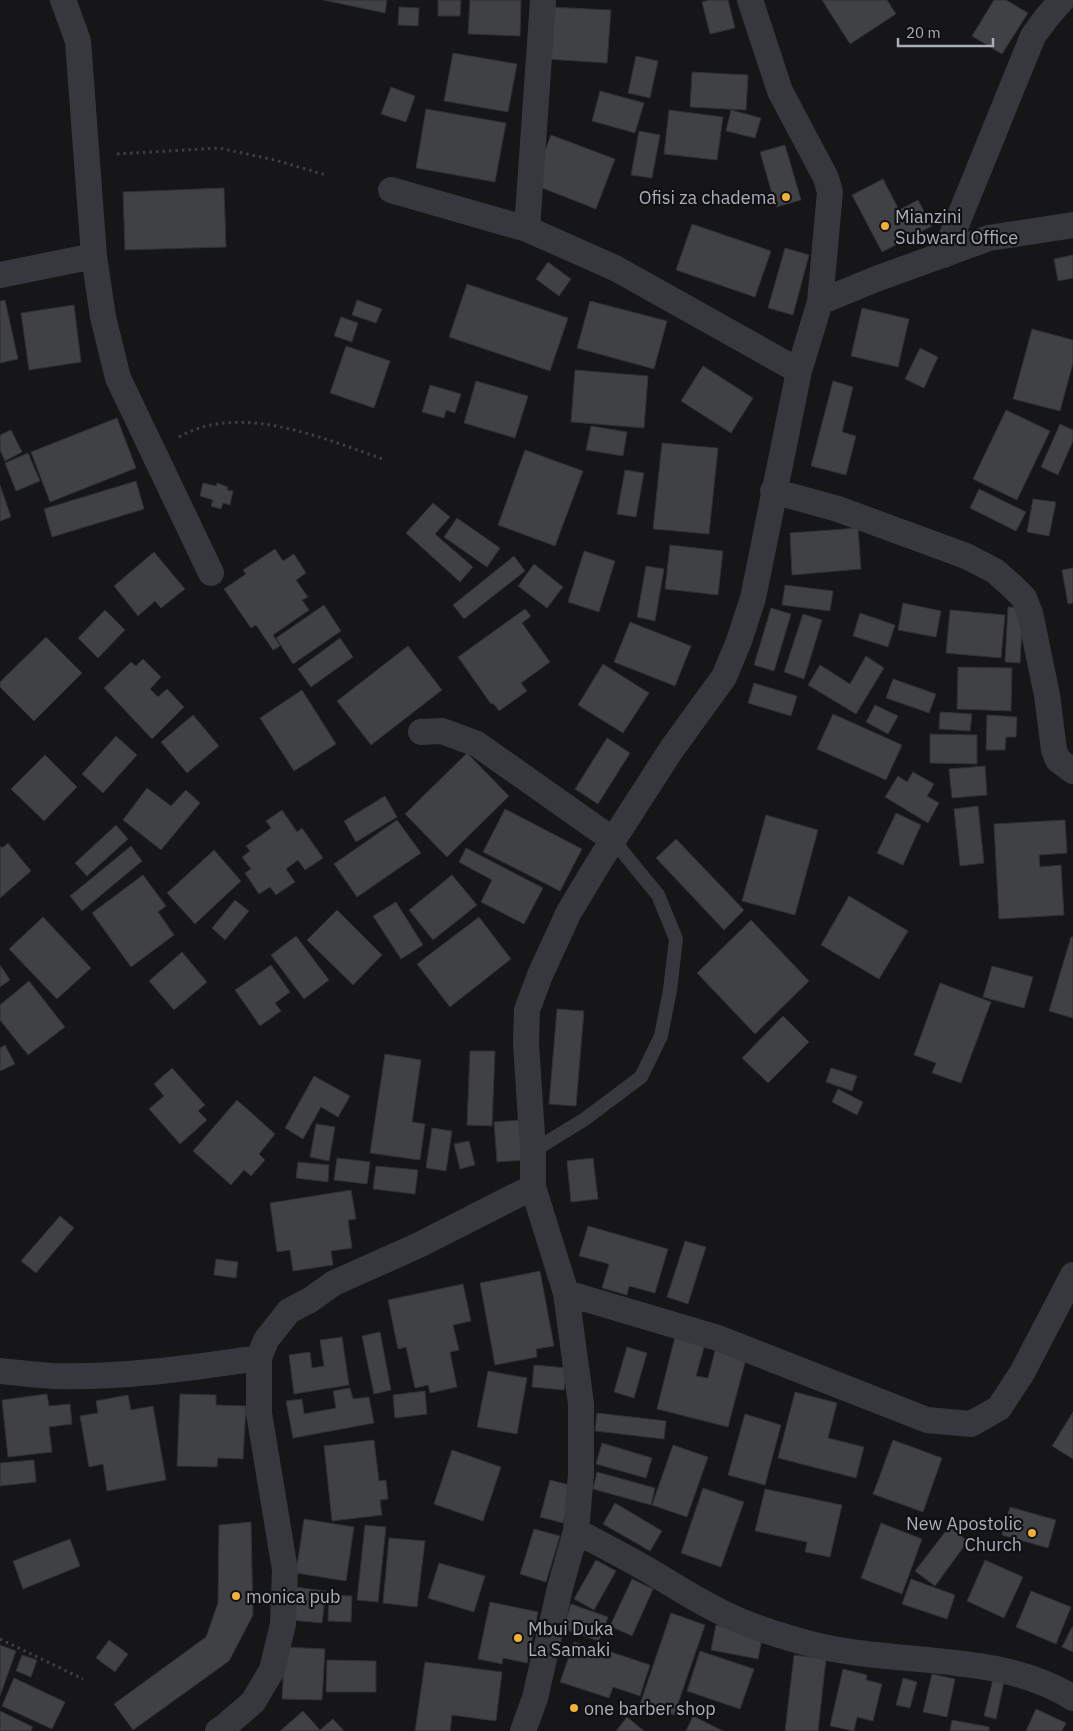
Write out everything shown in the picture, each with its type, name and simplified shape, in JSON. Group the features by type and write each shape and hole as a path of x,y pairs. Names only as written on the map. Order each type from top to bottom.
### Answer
{"street":[{"path":"63,0 78,41 94,256 103,317 118,378 210,573"},
{"path":"528,230 543,0"},
{"path":"523,1731 535,1698 560,1588 576,1531 581,1474 581,1404 566,1293 533,1187 533,1151 526,1044 528,1010 540,975 569,912 612,840 671,750 724,677 739,641 753,598 799,371 820,302 830,192 826,178 780,91 750,0"},
{"path":"944,255 1033,36 1046,17 1062,0"},
{"path":"391,190 528,230 615,268 799,371"},
{"path":"820,302 876,279 989,238 1073,225"},
{"path":"0,275 94,256"},
{"path":"774,491 838,509 966,556 995,571 1012,586 1024,598 1030,613 1047,695 1054,750 1058,760 1073,771"},
{"path":"421,732 442,731 477,744 612,840"},
{"path":"218,1731 253,1702 272,1670 283,1624 285,1570 259,1414 259,1358 266,1340 289,1311 310,1300 334,1283 419,1246 533,1187"},
{"path":"566,1293 718,1338 927,1420 971,1424 999,1408 1022,1373 1073,1275"},
{"path":"0,1371 53,1376 122,1374 192,1368 259,1358"},
{"path":"576,1531 651,1572 698,1601 752,1626 813,1644 871,1654 954,1662 1008,1672 1056,1688 1073,1698"}],"lane":[{"path":"533,1151 585,1119 641,1077 661,1036 670,990 676,939 658,894 612,840"}],"path":[{"path":"86,156 219,148 274,160 326,175"},
{"path":"152,452 193,429 241,422 281,427 322,438 383,459"},
{"path":"0,1639 83,1679"}],"building":[{"path":"323,0 387,0 385,13"},
{"path":"438,0 461,0 460,16 438,16"},
{"path":"470,0 521,0 520,36 468,34"},
{"path":"728,0 735,28 710,34 702,2"},
{"path":"822,0 887,0 896,14 850,44"},
{"path":"994,0 1006,0 1028,13 1002,54 972,36"},
{"path":"399,7 419,8 418,26 398,25"},
{"path":"549,7 611,10 607,63 546,59"},
{"path":"453,53 517,64 508,112 444,101"},
{"path":"636,56 658,61 650,98 628,93"},
{"path":"692,72 748,75 746,110 690,107"},
{"path":"391,87 415,96 406,122 381,114"},
{"path":"600,91 644,103 635,133 592,121"},
{"path":"426,109 506,123 495,182 416,168"},
{"path":"669,110 723,117 717,160 664,154"},
{"path":"731,110 761,118 755,138 726,131"},
{"path":"639,131 660,135 652,178 631,175"},
{"path":"551,135 615,159 596,209 532,184"},
{"path":"785,145 801,200 776,207 760,152"},
{"path":"883,179 899,210 918,200 932,226 882,252 852,195"},
{"path":"224,188 226,247 125,250 123,192"},
{"path":"692,224 771,251 755,297 676,270"},
{"path":"785,248 809,255 793,315 768,308"},
{"path":"1073,255 1073,278 1058,281 1054,259"},
{"path":"548,262 571,279 559,296 536,279"},
{"path":"467,284 568,318 550,371 449,337"},
{"path":"5,300 18,359 0,363 0,301"},
{"path":"357,300 382,309 376,323 352,315"},
{"path":"590,301 667,321 654,369 577,348"},
{"path":"74,305 81,362 29,370 21,313"},
{"path":"862,308 909,319 898,367 851,356"},
{"path":"341,317 358,323 352,342 334,336"},
{"path":"1032,329 1073,340 1073,363 1060,411 1013,399"},
{"path":"346,346 390,361 374,408 330,393"},
{"path":"920,348 938,357 924,388 905,379"},
{"path":"703,366 753,398 731,433 681,401"},
{"path":"575,370 648,376 644,428 571,422"},
{"path":"476,381 528,396 515,438 464,423"},
{"path":"833,381 853,387 842,432 856,436 846,475 811,466"},
{"path":"430,385 461,394 455,413 446,410 444,418 422,412"},
{"path":"1006,410 1050,431 1017,500 973,479"},
{"path":"117,418 136,468 50,502 31,452"},
{"path":"1060,424 1073,430 1073,441 1058,475 1041,467"},
{"path":"591,426 627,432 623,456 586,450"},
{"path":"11,430 22,452 5,461 0,450 0,435"},
{"path":"662,443 718,448 709,534 653,529"},
{"path":"525,450 583,471 555,546 498,525"},
{"path":"28,453 40,481 16,491 5,463"},
{"path":"625,470 644,473 636,517 617,514"},
{"path":"136,481 144,509 52,537 44,509"},
{"path":"203,483 216,486 217,483 228,487 227,490 233,491 230,505 223,503 221,509 211,506 213,500 200,496"},
{"path":"0,485 11,517 0,521"},
{"path":"979,489 1026,512 1016,531 970,508"},
{"path":"1033,499 1056,502 1049,536 1027,532"},
{"path":"433,503 450,517 435,534 473,567 460,582 406,533"},
{"path":"457,518 500,548 487,567 444,537"},
{"path":"858,528 861,569 792,575 790,533"},
{"path":"670,545 723,551 718,595 665,589"},
{"path":"275,549 283,561 294,554 306,573 296,580 308,597 302,600 309,610 273,635 280,646 273,650 256,625 251,628 224,589 246,574 243,570"},
{"path":"584,551 615,561 599,612 568,602"},
{"path":"154,552 185,589 161,608 155,601 138,616 114,586"},
{"path":"514,556 525,571 464,619 453,605"},
{"path":"534,564 563,587 547,608 518,586"},
{"path":"646,566 664,569 655,621 637,617"},
{"path":"1073,568 1073,603 1068,604 1062,570"},
{"path":"785,585 833,591 830,611 782,605"},
{"path":"903,603 941,611 936,637 898,630"},
{"path":"324,605 341,631 293,664 276,638"},
{"path":"1008,607 1023,608 1020,663 1005,662"},
{"path":"771,608 791,614 774,671 754,665"},
{"path":"525,609 531,616 522,623 550,662 521,683 527,691 499,711 493,703 491,704 458,657"},
{"path":"105,610 125,630 98,658 78,638"},
{"path":"950,610 1005,615 1001,658 946,653"},
{"path":"860,613 895,625 888,647 853,636"},
{"path":"803,614 822,620 804,679 784,672"},
{"path":"630,622 691,646 675,686 614,662"},
{"path":"46,637 82,673 34,721 0,687 0,682"},
{"path":"340,638 353,657 311,687 298,669"},
{"path":"408,646 442,690 371,745 337,701"},
{"path":"866,656 884,668 856,714 808,685 820,665 850,684"},
{"path":"143,659 161,677 150,689 158,697 167,689 184,707 152,739 104,688 131,662 136,666"},
{"path":"603,664 649,693 623,733 578,705"},
{"path":"958,667 1012,668 1011,711 957,709"},
{"path":"893,679 936,694 929,713 886,698"},
{"path":"754,683 797,696 791,716 748,703"},
{"path":"302,690 336,744 294,771 260,718"},
{"path":"875,705 898,716 888,734 866,722"},
{"path":"940,712 972,714 970,731 939,729"},
{"path":"833,714 902,745 886,780 817,749"},
{"path":"193,715 219,746 187,773 161,742"},
{"path":"987,715 1017,717 1016,737 1006,737 1005,750 986,750"},
{"path":"930,734 977,735 977,764 930,763"},
{"path":"116,736 137,755 103,793 82,774"},
{"path":"607,738 630,753 598,804 575,789"},
{"path":"467,753 509,796 447,857 405,814"},
{"path":"45,755 77,787 44,821 11,789"},
{"path":"985,766 987,795 952,798 949,769"},
{"path":"913,772 934,784 927,796 939,803 928,823 885,797 898,776 907,782"},
{"path":"147,788 171,806 186,790 200,803 161,850 123,820"},
{"path":"385,796 397,817 356,842 344,821"},
{"path":"978,806 984,863 960,866 954,809"},
{"path":"505,809 582,849 560,891 483,852"},
{"path":"282,810 297,832 302,828 323,858 305,870 298,860 286,869 295,882 276,895 270,887 259,894 245,873 251,869 242,857 250,851 246,846 271,828 266,821"},
{"path":"896,813 921,825 903,865 877,853"},
{"path":"766,815 818,830 795,915 742,901"},
{"path":"397,820 421,853 357,897 334,864"},
{"path":"1065,820 1067,853 1039,855 1040,867 1061,865 1064,915 999,919 994,824"},
{"path":"116,825 128,839 87,876 75,863"},
{"path":"676,839 744,910 724,930 656,858"},
{"path":"8,843 31,871 0,898 0,846 2,848"},
{"path":"131,846 142,861 82,911 70,896"},
{"path":"466,848 543,888 524,924 481,902 492,880 459,862"},
{"path":"214,850 241,881 195,924 167,893"},
{"path":"143,875 166,906 158,912 174,935 131,967 92,913"},
{"path":"452,875 477,905 433,940 409,910"},
{"path":"849,896 908,931 879,979 821,945"},
{"path":"235,900 249,911 225,940 212,928"},
{"path":"396,902 423,945 401,959 373,916"},
{"path":"337,910 382,955 353,985 307,940"},
{"path":"43,917 91,968 57,999 9,949"},
{"path":"479,917 511,959 450,1007 417,964"},
{"path":"751,920 809,981 755,1034 697,973"},
{"path":"296,936 329,980 304,999 271,955"},
{"path":"1071,937 1073,937 1073,1018 1049,1011"},
{"path":"182,952 207,982 174,1010 149,981"},
{"path":"0,965 10,980 0,987"},
{"path":"271,965 290,992 275,1003 281,1011 260,1026 235,990"},
{"path":"992,966 1033,977 1024,1008 983,997"},
{"path":"29,981 65,1027 28,1055 0,1020 0,1005"},
{"path":"940,983 991,1002 961,1083 932,1073 936,1063 914,1055"},
{"path":"557,1009 584,1011 576,1106 549,1104"},
{"path":"783,1016 809,1042 768,1083 742,1058"},
{"path":"5,1045 15,1064 0,1071 0,1048"},
{"path":"470,1051 495,1051 492,1126 467,1125"},
{"path":"385,1054 421,1060 412,1122 425,1124 420,1160 370,1153"},
{"path":"172,1068 205,1105 198,1111 207,1120 180,1144 149,1109 164,1096 154,1084"},
{"path":"831,1068 857,1076 852,1091 826,1082"},
{"path":"314,1076 350,1096 338,1117 321,1107 303,1139 285,1128"},
{"path":"838,1089 863,1102 857,1115 832,1102"},
{"path":"237,1100 275,1134 259,1154 265,1160 251,1176 244,1170 231,1185 193,1151"},
{"path":"522,1120 525,1160 497,1162 494,1122"},
{"path":"316,1124 335,1127 329,1161 310,1157"},
{"path":"432,1128 452,1131 446,1171 426,1168"},
{"path":"469,1141 475,1165 460,1169 454,1144"},
{"path":"337,1158 370,1162 367,1184 334,1180"},
{"path":"593,1158 598,1199 571,1202 567,1161"},
{"path":"298,1162 329,1165 328,1182 296,1178"},
{"path":"376,1166 418,1170 415,1194 373,1189"},
{"path":"351,1190 356,1219 348,1220 352,1248 331,1251 333,1265 293,1271 290,1250 277,1252 270,1203"},
{"path":"60,1216 74,1228 36,1273 21,1261"},
{"path":"588,1226 668,1249 655,1293 629,1286 627,1295 602,1288 609,1264 579,1256"},
{"path":"685,1241 706,1247 688,1304 667,1297"},
{"path":"216,1259 238,1262 236,1278 214,1275"},
{"path":"540,1271 554,1346 536,1349 537,1357 495,1365 480,1283"},
{"path":"463,1284 471,1321 453,1325 459,1350 450,1352 457,1387 430,1393 428,1385 415,1388 406,1347 398,1349 388,1300"},
{"path":"380,1332 391,1390 374,1394 362,1336"},
{"path":"342,1337 349,1385 294,1394 289,1355 310,1352 312,1368 324,1366 320,1340"},
{"path":"675,1337 705,1344 696,1376 708,1378 716,1347 747,1355 728,1427 657,1409"},
{"path":"627,1347 647,1353 634,1398 614,1392"},
{"path":"534,1365 567,1368 564,1390 532,1387"},
{"path":"488,1371 527,1378 517,1434 477,1427"},
{"path":"350,1388 353,1399 369,1397 374,1423 293,1438 286,1401 302,1399 304,1414 336,1408 333,1391"},
{"path":"425,1391 427,1414 395,1418 393,1395"},
{"path":"795,1392 837,1403 828,1438 864,1447 856,1478 778,1458"},
{"path":"47,1394 49,1406 70,1404 72,1424 49,1427 52,1452 8,1457 2,1400"},
{"path":"180,1394 216,1395 216,1405 246,1406 243,1459 218,1458 217,1467 177,1466"},
{"path":"128,1395 131,1410 153,1406 166,1480 107,1491 103,1464 89,1467 80,1416 98,1413 96,1401"},
{"path":"1073,1412 1073,1459 1052,1446"},
{"path":"597,1413 666,1421 664,1439 595,1431"},
{"path":"745,1414 781,1425 765,1485 728,1475"},
{"path":"374,1440 379,1481 386,1480 388,1499 380,1500 382,1515 332,1521 324,1446"},
{"path":"893,1440 942,1458 923,1512 873,1494"},
{"path":"602,1443 652,1458 646,1478 596,1464"},
{"path":"673,1445 708,1457 687,1517 652,1505"},
{"path":"452,1450 501,1467 483,1521 434,1504"},
{"path":"34,1460 36,1482 0,1486 0,1463"},
{"path":"597,1472 655,1488 651,1505 593,1489"},
{"path":"550,1480 573,1486 563,1523 540,1517"},
{"path":"703,1488 744,1502 721,1567 681,1553"},
{"path":"765,1489 842,1505 830,1557 805,1552 807,1542 755,1531"},
{"path":"615,1503 662,1531 650,1551 603,1524"},
{"path":"1010,1507 1056,1520 1048,1548 1002,1535"},
{"path":"304,1519 354,1527 346,1581 296,1573"},
{"path":"251,1522 253,1615 229,1661 133,1730 114,1704 206,1637 218,1603 219,1525"},
{"path":"881,1523 922,1539 902,1594 861,1578"},
{"path":"365,1525 386,1527 378,1602 357,1600"},
{"path":"949,1527 968,1541 935,1586 915,1571"},
{"path":"534,1529 560,1536 546,1582 520,1574"},
{"path":"389,1538 425,1541 417,1607 383,1603"},
{"path":"70,1539 80,1566 23,1589 13,1561"},
{"path":"596,1560 616,1571 594,1610 574,1599"},
{"path":"985,1560 1023,1577 1004,1618 967,1601"},
{"path":"439,1563 485,1576 474,1612 428,1598"},
{"path":"632,1579 653,1589 632,1636 610,1626"},
{"path":"911,1579 955,1595 947,1619 902,1604"},
{"path":"294,1587 326,1591 322,1623 290,1620"},
{"path":"1031,1591 1071,1607 1056,1644 1016,1627"},
{"path":"329,1595 352,1596 351,1622 328,1621"},
{"path":"490,1602 538,1612 527,1663 503,1658 502,1664 478,1659"},
{"path":"571,1604 608,1617 599,1641 563,1629"},
{"path":"671,1613 705,1625 674,1715 640,1704"},
{"path":"716,1625 763,1634 758,1659 711,1650"},
{"path":"1073,1628 1073,1652 1062,1647"},
{"path":"109,1640 128,1654 115,1672 96,1658"},
{"path":"574,1642 650,1665 640,1696 613,1687 609,1698 560,1682"},
{"path":"0,1645 16,1651 0,1696"},
{"path":"285,1647 325,1649 322,1700 282,1699"},
{"path":"700,1651 754,1669 740,1709 687,1691"},
{"path":"22,1655 37,1660 31,1677 16,1671"},
{"path":"794,1655 826,1659 818,1731 785,1731"},
{"path":"327,1660 376,1661 376,1692 326,1692"},
{"path":"425,1662 502,1672 496,1721 452,1715 450,1731 415,1731"},
{"path":"843,1669 867,1675 866,1680 882,1684 873,1721 857,1717 854,1731 830,1726"},
{"path":"932,1674 955,1679 947,1717 923,1712"},
{"path":"994,1675 1005,1677 996,1719 984,1716"},
{"path":"14,1678 65,1702 52,1729 2,1706"},
{"path":"903,1678 917,1682 910,1708 896,1705"},
{"path":"1036,1709 1066,1723 1062,1731 1026,1731"},
{"path":"0,1711 33,1727 31,1731 0,1731"},
{"path":"303,1711 320,1730 333,1719 344,1731 280,1731"},
{"path":"693,1716 723,1731 686,1731"},
{"path":"627,1717 644,1731 616,1731"},
{"path":"952,1720 989,1727 989,1731 950,1731"}],"place":[{"name":"Ofisi za chadema","path":"786,197"},
{"name":"Mianzini Subward Office","path":"885,226"},
{"name":"New Apostolic Church","path":"1032,1533"},
{"name":"monica pub","path":"236,1596"},
{"name":"Mbui Duka La Samaki","path":"518,1638"},
{"name":"one barber shop","path":"574,1708"}]}
